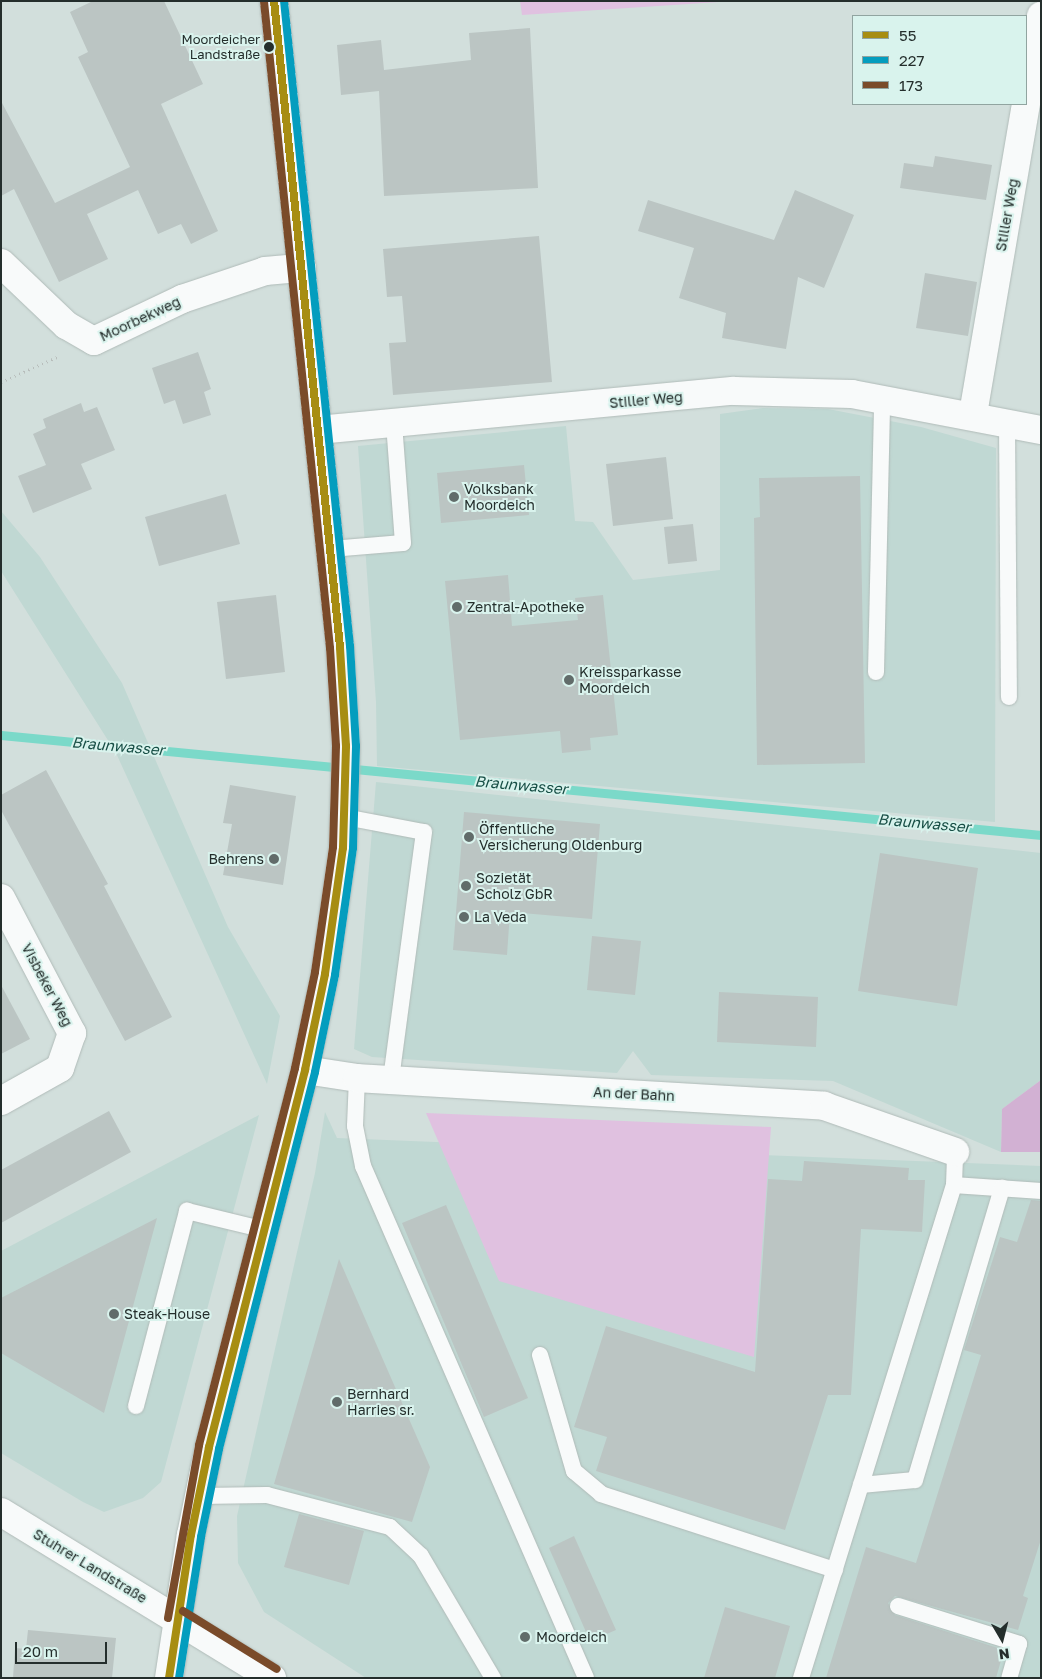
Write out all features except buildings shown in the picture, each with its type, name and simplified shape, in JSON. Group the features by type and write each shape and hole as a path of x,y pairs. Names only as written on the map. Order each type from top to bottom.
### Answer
{"street":[{"path":"169,1678 200,1496 305,1070 340,883 346,806 346,746 331,549 274,1"},
{"name":"Stiller Weg","path":"1027,98 1041,16"},
{"name":"Stiller Weg","path":"973,414 1026,105"},
{"name":"Moorbekweg","path":"1,263 66,326 94,341 182,299 265,270 302,268"},
{"name":"Stiller Weg","path":"318,430 734,392 852,394 973,414 1041,430"},
{"name":"Visbeker Weg","path":"1,898 72,1033 60,1068 1,1101"},
{"name":"An der Bahn","path":"305,1070 357,1078 824,1106 955,1152"},
{"name":"Stuhrer Landstraße","path":"1,1512 272,1678"}],"lane":[{"path":"876,672 882,399"},
{"path":"1007,422 1009,697"},
{"path":"331,549 403,543 394,423"},
{"path":"346,806 424,832 391,1080"},
{"path":"357,1078 355,1126 362,1166 586,1678"},
{"path":"801,1678 954,1185 955,1152"},
{"path":"954,1185 1041,1191"},
{"path":"861,1484 915,1480 1002,1188"},
{"path":"136,1406 187,1211 265,1230"},
{"path":"540,1355 574,1471 602,1494 835,1570"},
{"path":"200,1496 267,1495 390,1527 421,1556 493,1678"},
{"path":"898,1606 1020,1644 1009,1678"}],"path":[{"path":"1,382 94,341"}],"shaded area":[{"path":"520,1 734,1 522,15"},
{"path":"763,408 828,409 921,427 996,448 995,822 377,766 376,702 358,446 566,426 575,521 593,522 633,580 720,570 720,414"},
{"path":"1,511 40,557 122,683 228,927 280,1016 267,1084 116,753 1,571"},
{"path":"376,782 1041,853 1041,1080 1002,1109 1001,1152 833,1081 651,1075 633,1051 617,1073 372,1057 354,1049"},
{"path":"1041,1080 1041,1152 1001,1152 1002,1109"},
{"path":"325,1112 337,1138 1041,1166 1041,1678 366,1678 264,1612 238,1563 237,1516 315,1173"},
{"path":"426,1113 771,1127 754,1357 499,1281"},
{"path":"259,1115 161,1482 143,1498 104,1512 83,1502 1,1453 1,1251"}],"waterway":[{"name":"Braunwasser","path":"1,735 1041,835"}],"transit line":[{"name":"55","path":"169,1678 191,1535 209,1447 305,1070 325,974 343,848 346,746 340,647 274,1"},
{"name":"227","path":"179,1678 201,1537 219,1449 315,1072 335,975 353,848 356,746 350,646 284,1"},
{"name":"173","path":"168,1618 199,1445 295,1068 315,972 333,847 336,746 330,648 264,2"},
{"name":"173","path":"183,1611 277,1669"}],"place":[{"name":"Moordeicher Landstraße","path":"269,47"},
{"name":"Volksbank Moordeich","path":"454,497"},
{"name":"Zentral-Apotheke","path":"457,607"},
{"name":"Kreissparkasse Moordeich","path":"569,680"},
{"name":"Öffentliche Versicherung Oldenburg","path":"469,837"},
{"name":"Behrens","path":"274,859"},
{"name":"Sozietät Scholz GbR","path":"466,886"},
{"name":"La Veda","path":"464,917"},
{"name":"Steak-House","path":"114,1314"},
{"name":"Bernhard Harries sr.","path":"337,1402"},
{"name":"Moordeich","path":"525,1637"}]}
